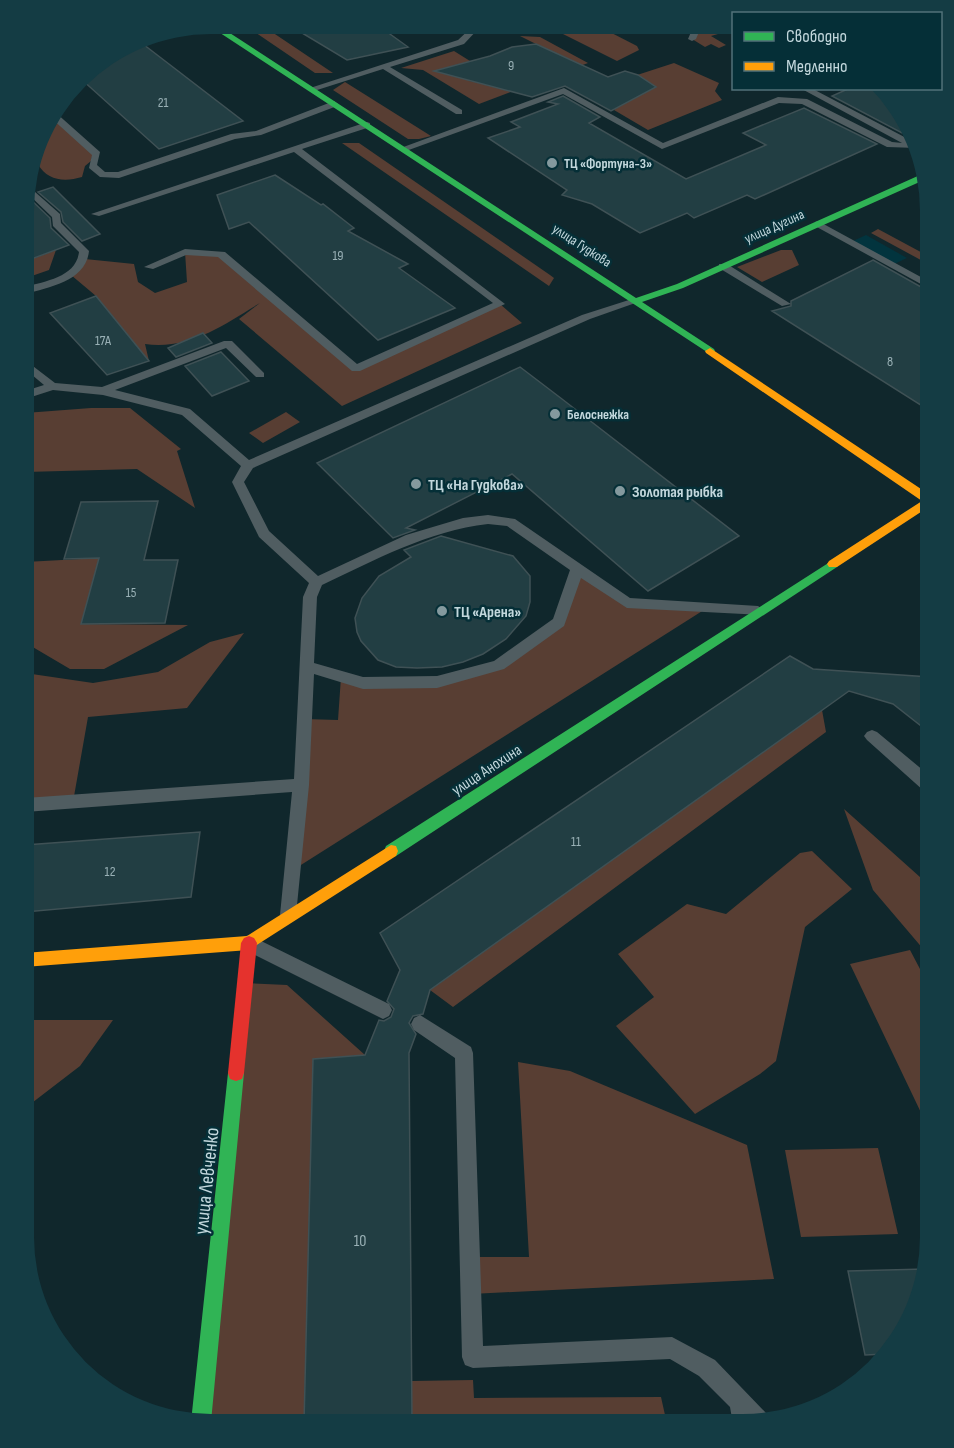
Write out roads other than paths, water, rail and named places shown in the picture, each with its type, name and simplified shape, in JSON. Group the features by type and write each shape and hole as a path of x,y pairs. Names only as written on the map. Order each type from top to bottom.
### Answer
{"street":[{"name":"улица Гудкова","path":"226,34 636,301 920,494"},
{"name":"улица Дугина","path":"636,301 680,286 917,180"},
{"name":"улица Анохина","path":"34,959 249,943 920,508"},
{"name":"улица Левченко","path":"202,1413 249,943"}],"lane":[{"path":"311,89 461,42 468,34"},
{"path":"692,39 694,34"},
{"path":"383,66 459,112"},
{"path":"808,90 905,141"},
{"path":"403,148 564,91 662,146 778,100 804,101 890,145 907,146"},
{"path":"60,121 98,154 92,166 103,175 119,175 234,136 258,133 334,104"},
{"path":"96,214 368,125"},
{"path":"149,267 185,252 220,254 356,369 500,304 296,149"},
{"path":"34,288 71,274 81,268 85,259 84,251 56,224 57,216 35,196"},
{"path":"818,224 920,280"},
{"path":"723,266 786,304"},
{"path":"316,582 264,534 238,482 248,465 586,317 636,301"},
{"path":"103,391 228,343 260,375"},
{"path":"34,371 52,386"},
{"path":"34,392 52,386 103,391 186,412 248,465"},
{"path":"288,918 301,785 310,597 316,582 423,533 495,518 510,522 627,603 759,611"},
{"path":"307,667 363,682 437,682 500,665 559,622 578,568"},
{"path":"872,736 919,777"},
{"path":"34,804 301,785"},
{"path":"249,943 383,1010"},
{"path":"420,1024 464,1053 473,1357 672,1348 707,1368 742,1413"}],"place":[{"name":"ТЦ «Фортуна-3»","path":"552,163"},
{"name":"Белоснежка","path":"555,414"},
{"name":"ТЦ «На Гудкова»","path":"416,484"},
{"name":"Золотая рыбка","path":"620,491"},
{"name":"ТЦ «Арена»","path":"442,611"}]}
